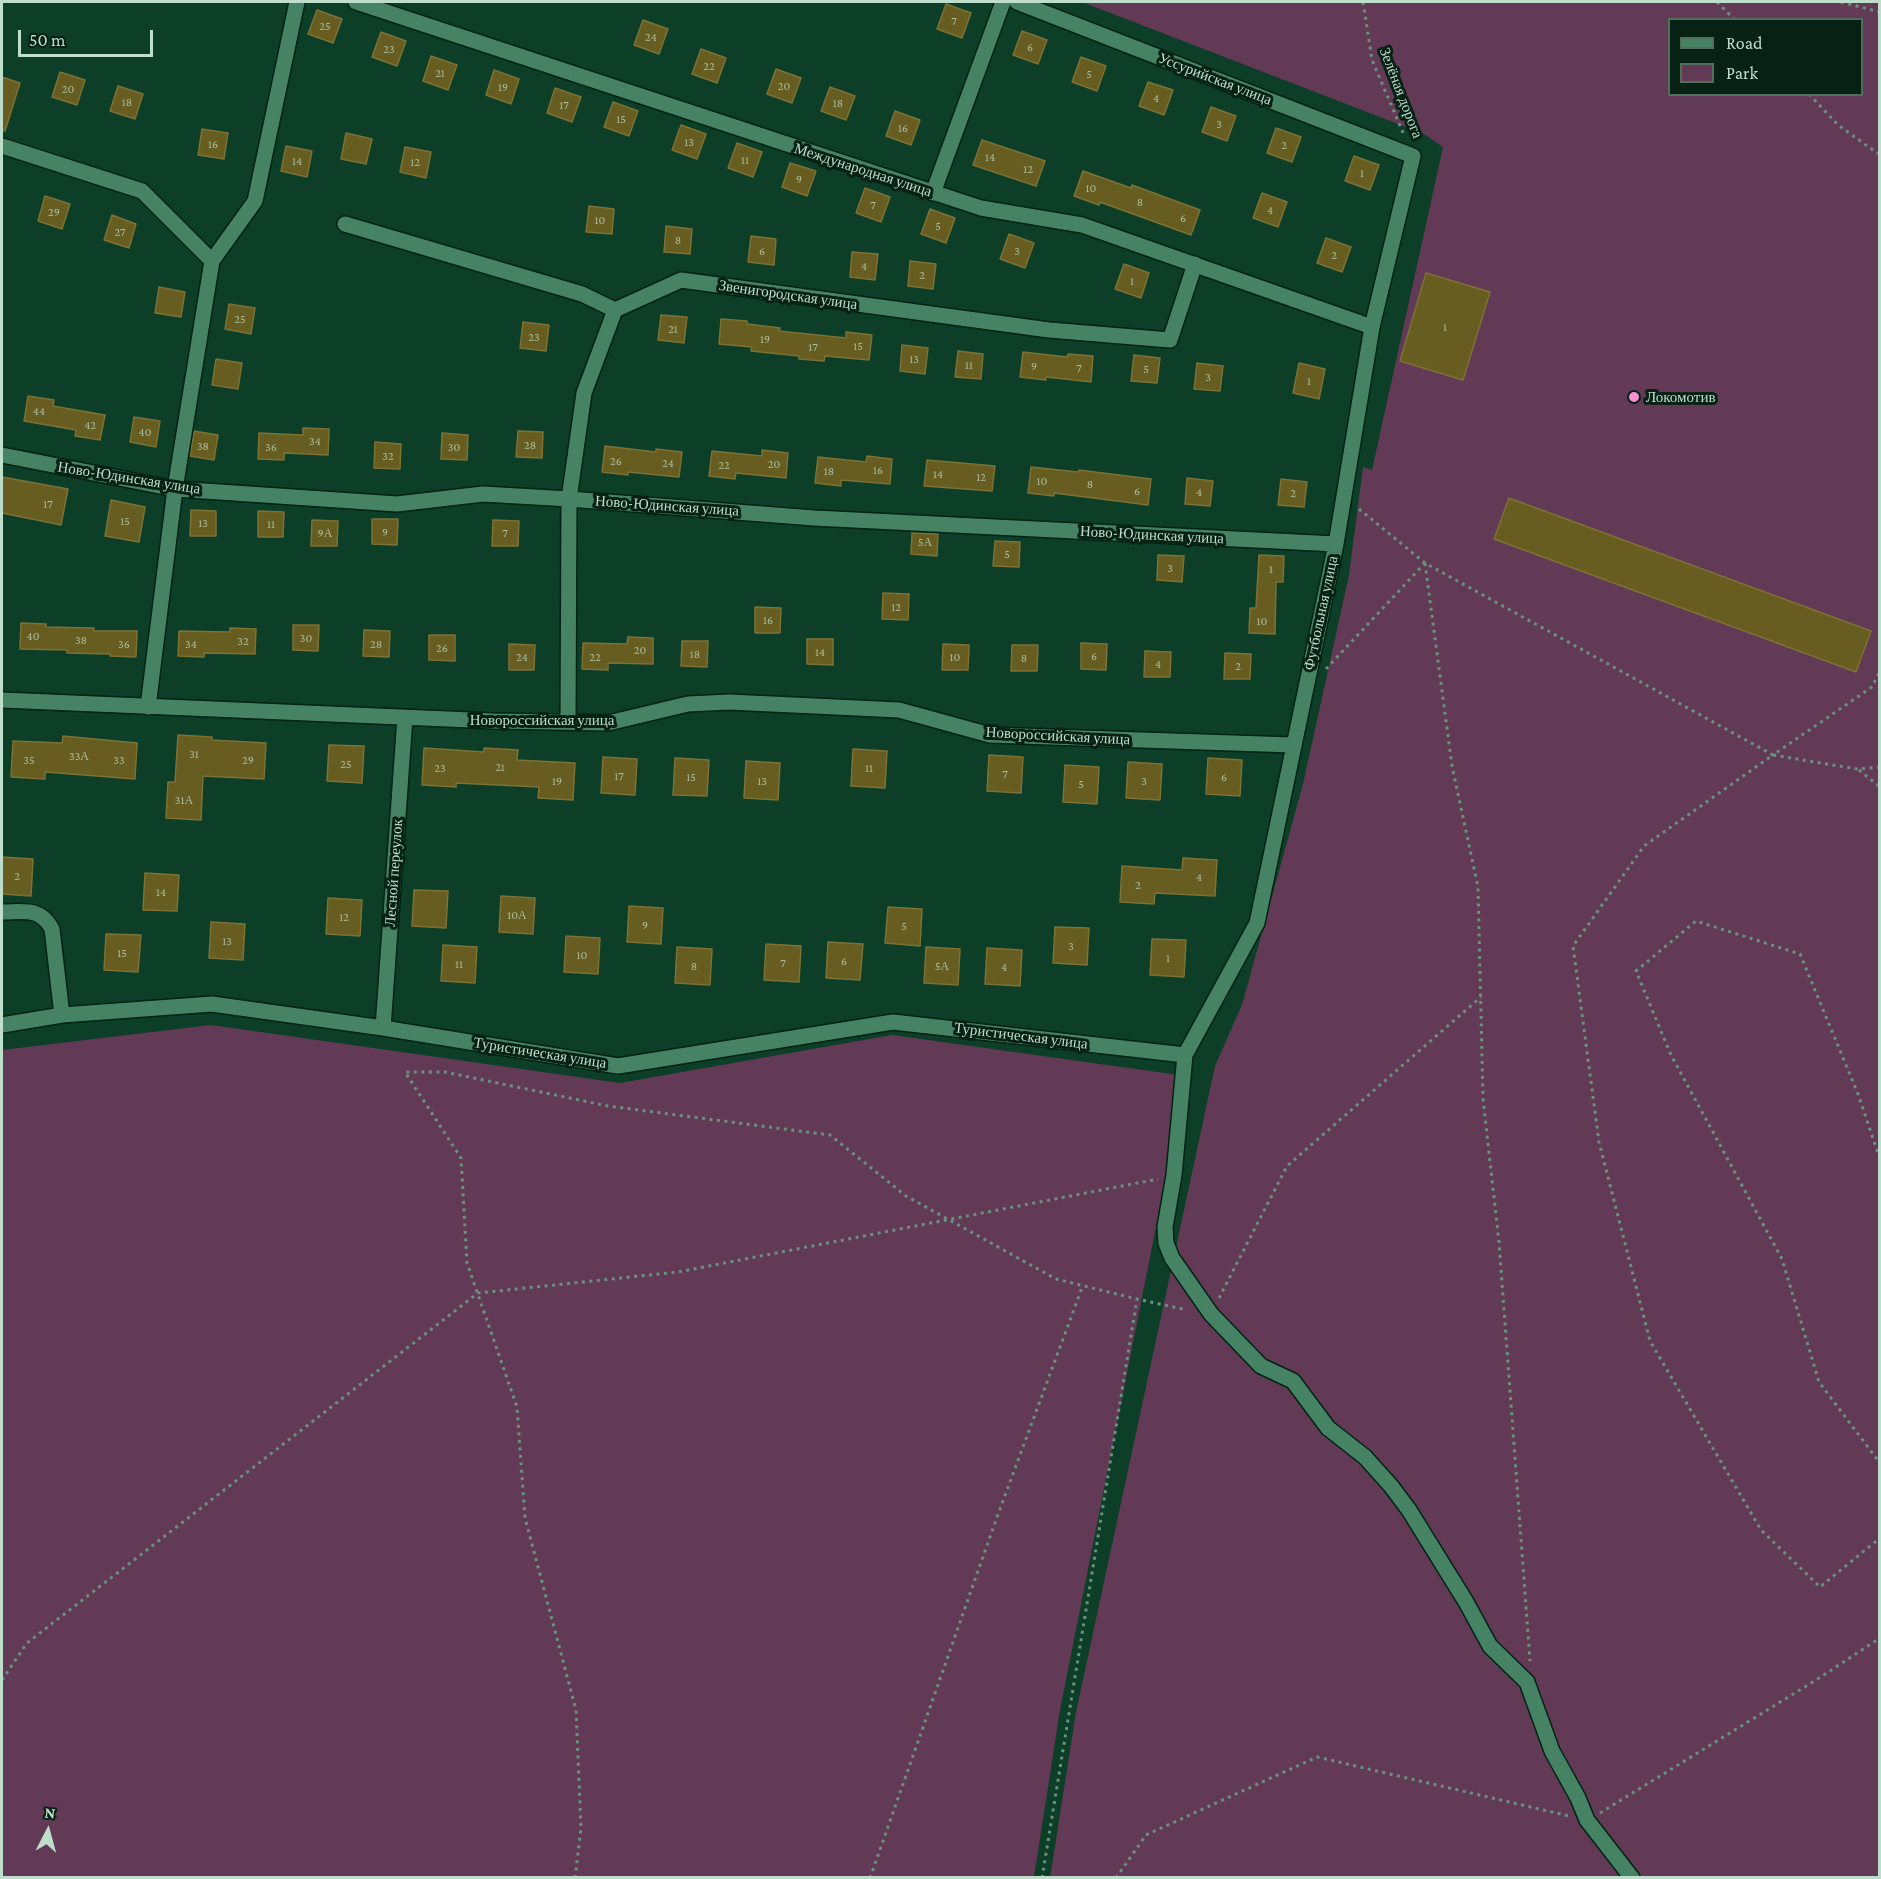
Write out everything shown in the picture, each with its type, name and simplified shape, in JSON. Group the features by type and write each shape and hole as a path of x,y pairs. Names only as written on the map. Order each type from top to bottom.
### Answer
{"street":[{"path":"148,707 175,489 212,261 255,201 297,2"},
{"name":"Международная улица","path":"356,2 981,208 1082,225 1372,327"},
{"path":"933,193 1003,2"},
{"name":"Уссурийская улица","path":"1017,2 1413,156"},
{"path":"2,147 142,191 212,261"},
{"name":"Футбольная улица","path":"1185,1055 1257,923 1336,544 1372,327 1413,156"},
{"path":"345,224 582,294 615,310 584,393 568,499 568,722"},
{"name":"Звенигородская улица","path":"615,310 681,280 1049,330 1170,340 1195,264"},
{"name":"Ново-Юдинская улица","path":"2,455 175,489 398,504 483,494 814,518 1336,544"},
{"name":"Новороссийская улица","path":"2,700 608,723 688,704 729,702 899,710 990,735 1293,745"},
{"name":"Лесной переулок","path":"383,1028 405,717"},
{"path":"2,912 36,912 46,918 52,929 62,1015"},
{"name":"Туристическая улица","path":"2,1025 62,1015 212,1004 383,1028 618,1066 893,1022 1185,1055"},
{"path":"1185,1055 1174,1175 1165,1227 1166,1243 1172,1258 1211,1314 1261,1366 1293,1382 1328,1428 1365,1457 1409,1510 1466,1602 1490,1646 1527,1682 1552,1751 1578,1798 1587,1820 1632,1878"}],"path":[{"name":"Зелёная дорога","path":"1363,2 1372,60 1413,156"},
{"path":"1718,2 1733,18"},
{"path":"1841,2 1880,12"},
{"path":"1811,96 1838,125 1880,155"},
{"path":"1343,497 1425,563 1773,755 1857,769 1880,767"},
{"path":"1304,694 1425,563"},
{"path":"1425,563 1452,766 1478,887 1484,1099 1499,1242 1530,1664"},
{"path":"1880,671 1872,687 1644,846 1573,946 1599,1142 1650,1341 1761,1530 1820,1587 1880,1538"},
{"path":"1857,769 1880,787"},
{"path":"1880,1159 1858,1094 1800,954 1696,921 1636,971 1671,1055 1782,1259 1819,1382 1880,1463"},
{"path":"576,1878 581,1828 576,1710 525,1518 517,1407 467,1263 461,1158 405,1072 445,1072 608,1106 830,1135 906,1196 1056,1279 1211,1314 1287,1166 1481,997"},
{"path":"2,1680 27,1643 478,1293 678,1272 1174,1175"},
{"path":"870,1878 993,1529 1083,1286"},
{"path":"1042,1878 1137,1299"},
{"path":"1116,1878 1146,1835 1317,1757 1587,1820 1816,1680 1880,1638"}],"green space":[{"path":"1082,2 1879,2 1879,1877 1050,1878 1076,1712 1215,1066 1242,1005 1303,784 1349,575 1363,467 1372,470 1443,147 1424,134"},
{"path":"211,1025 620,1083 892,1035 1186,1076 1060,1710 1034,1877 2,1877 2,1050"}],"building":[{"path":"946,4 971,13 962,38 937,29"},
{"path":"317,10 342,19 333,43 308,34"},
{"path":"643,20 668,29 659,54 634,45"},
{"path":"1022,31 1047,40 1038,64 1013,55"},
{"path":"381,32 406,41 397,66 372,57"},
{"path":"701,49 726,58 717,83 692,74"},
{"path":"431,56 457,65 448,90 423,81"},
{"path":"1081,57 1106,66 1097,91 1072,82"},
{"path":"776,69 801,78 792,103 767,94"},
{"path":"494,70 519,79 511,104 486,95"},
{"path":"60,72 85,80 77,105 52,97"},
{"path":"2,77 20,83 5,131 2,130"},
{"path":"1148,82 1173,90 1164,115 1139,106"},
{"path":"118,86 143,94 135,119 110,111"},
{"path":"830,87 855,96 846,120 821,111"},
{"path":"555,88 581,97 572,122 547,113"},
{"path":"613,102 638,111 629,136 604,127"},
{"path":"1211,107 1236,116 1227,141 1202,132"},
{"path":"895,111 920,120 911,145 886,136"},
{"path":"681,125 706,134 697,159 672,150"},
{"path":"1276,128 1301,137 1292,162 1267,153"},
{"path":"202,129 228,133 224,159 198,155"},
{"path":"346,133 372,139 366,164 341,159"},
{"path":"982,140 1045,161 1036,186 973,165"},
{"path":"737,143 762,152 753,177 728,168"},
{"path":"286,146 312,151 307,177 281,171"},
{"path":"405,147 431,152 426,178 400,172"},
{"path":"1354,156 1379,165 1370,190 1345,181"},
{"path":"790,163 816,171 807,196 782,187"},
{"path":"1083,171 1131,188 1132,185 1200,210 1191,235 1100,202 1099,205 1074,196"},
{"path":"865,188 890,197 881,222 856,213"},
{"path":"1262,193 1287,202 1278,227 1253,218"},
{"path":"45,196 70,204 62,229 38,221"},
{"path":"589,206 614,209 612,234 586,232"},
{"path":"930,209 955,218 946,243 921,234"},
{"path":"112,215 136,224 129,248 104,240"},
{"path":"666,226 692,229 690,254 664,252"},
{"path":"1009,234 1034,243 1025,268 1000,259"},
{"path":"751,236 776,239 774,265 748,262"},
{"path":"1326,238 1351,247 1342,272 1317,263"},
{"path":"852,252 878,254 875,280 850,277"},
{"path":"910,261 936,264 933,289 908,286"},
{"path":"1124,264 1149,273 1141,298 1115,289"},
{"path":"1426,273 1490,292 1463,380 1400,361"},
{"path":"159,287 185,292 181,317 155,313"},
{"path":"229,304 255,308 251,334 225,329"},
{"path":"661,315 687,317 684,343 658,340"},
{"path":"721,319 747,321 747,324 780,328 779,331 846,338 846,332 872,335 869,360 825,356 824,361 799,359 799,356 751,351 752,347 719,344"},
{"path":"523,322 549,325 546,351 520,348"},
{"path":"902,345 928,348 925,374 900,371"},
{"path":"958,351 983,354 981,379 955,377"},
{"path":"1023,352 1067,357 1068,354 1093,356 1091,382 1046,377 1046,380 1020,377"},
{"path":"1134,355 1160,358 1157,383 1131,381"},
{"path":"216,359 242,363 238,389 212,385"},
{"path":"1197,363 1223,366 1220,391 1194,389"},
{"path":"1299,363 1325,369 1319,399 1293,393"},
{"path":"28,396 54,400 53,406 105,415 100,440 75,436 76,430 24,421"},
{"path":"134,417 160,421 156,447 130,442"},
{"path":"303,428 329,429 328,455 284,453 284,460 258,459 259,433 303,435"},
{"path":"194,431 218,435 214,460 190,456"},
{"path":"518,431 543,432 542,458 516,457"},
{"path":"442,433 468,435 467,460 441,459"},
{"path":"375,442 401,444 400,469 374,468"},
{"path":"605,446 656,452 656,449 682,452 679,477 602,472"},
{"path":"762,450 788,453 786,478 736,473 735,479 709,476 712,451 762,456"},
{"path":"867,456 892,459 890,484 841,480 841,486 815,483 818,457 866,462"},
{"path":"927,460 995,466 992,491 924,486"},
{"path":"1031,467 1151,479 1148,505 1054,493 1054,496 1028,493"},
{"path":"2,477 68,489 61,525 2,513"},
{"path":"1187,478 1213,481 1210,506 1185,504"},
{"path":"1281,479 1307,482 1304,507 1278,505"},
{"path":"1509,498 1871,631 1856,672 1494,539"},
{"path":"111,500 145,507 139,542 105,536"},
{"path":"191,510 216,511 216,536 190,536"},
{"path":"258,511 284,512 283,537 258,537"},
{"path":"372,519 398,519 397,545 372,544"},
{"path":"312,520 338,521 337,546 311,546"},
{"path":"493,520 519,521 518,546 492,546"},
{"path":"912,533 938,534 937,556 911,554"},
{"path":"995,541 1020,542 1019,567 993,566"},
{"path":"1158,555 1184,556 1182,582 1157,580"},
{"path":"1259,555 1284,556 1283,582 1276,582 1275,634 1249,633 1250,608 1256,608"},
{"path":"883,593 909,594 908,620 882,619"},
{"path":"755,607 781,608 780,633 755,633"},
{"path":"21,623 46,624 46,627 94,628 94,631 137,631 136,657 67,653 67,650 20,649"},
{"path":"293,625 319,625 318,651 293,650"},
{"path":"230,628 256,629 255,654 204,653 204,657 178,656 179,631 230,632"},
{"path":"364,630 390,631 389,657 363,656"},
{"path":"429,635 455,635 455,661 429,660"},
{"path":"628,637 653,638 653,664 608,663 608,670 582,669 583,643 627,644"},
{"path":"807,639 833,639 833,665 807,664"},
{"path":"682,641 708,641 707,667 681,666"},
{"path":"1081,643 1107,644 1106,670 1081,669"},
{"path":"509,644 535,645 534,670 509,670"},
{"path":"943,644 969,645 968,670 942,670"},
{"path":"1012,645 1038,645 1037,671 1011,671"},
{"path":"1145,651 1171,652 1170,677 1144,677"},
{"path":"1225,653 1251,654 1250,679 1224,679"},
{"path":"178,735 212,737 212,740 266,743 264,779 203,776 201,820 166,818 168,782 175,782"},
{"path":"63,736 137,743 135,779 45,772 45,779 11,777 13,741 62,743"},
{"path":"329,745 364,746 362,783 327,781"},
{"path":"424,748 484,752 484,748 518,750 517,760 575,763 573,800 538,798 539,787 456,783 456,787 422,785"},
{"path":"853,749 887,751 885,788 851,786"},
{"path":"989,755 1023,757 1021,793 987,791"},
{"path":"603,757 637,759 635,795 601,793"},
{"path":"675,758 709,760 707,796 673,795"},
{"path":"1208,758 1242,760 1240,796 1206,794"},
{"path":"746,761 780,763 778,800 744,798"},
{"path":"1128,762 1162,764 1160,800 1126,798"},
{"path":"1065,765 1099,767 1097,804 1063,802"},
{"path":"2,857 33,859 31,896 2,894"},
{"path":"1183,858 1217,860 1215,896 1155,893 1154,904 1120,902 1122,866 1182,870"},
{"path":"145,873 179,875 177,911 143,910"},
{"path":"414,890 448,891 446,928 412,926"},
{"path":"501,896 535,898 533,934 499,932"},
{"path":"328,898 362,900 360,936 326,934"},
{"path":"629,906 663,908 661,944 627,942"},
{"path":"888,907 922,909 920,946 885,943"},
{"path":"211,922 245,924 243,960 209,958"},
{"path":"1055,927 1089,928 1087,965 1053,963"},
{"path":"106,934 141,935 138,972 104,970"},
{"path":"566,936 600,938 598,974 564,972"},
{"path":"1152,939 1186,940 1184,977 1150,975"},
{"path":"828,942 863,944 860,980 826,978"},
{"path":"766,944 801,946 799,982 764,980"},
{"path":"443,945 477,947 475,983 441,981"},
{"path":"677,947 712,949 710,985 675,983"},
{"path":"926,947 960,949 958,985 924,983"},
{"path":"987,948 1022,950 1020,986 985,984"}],"place":[{"name":"Локомотив","path":"1634,397"}]}
